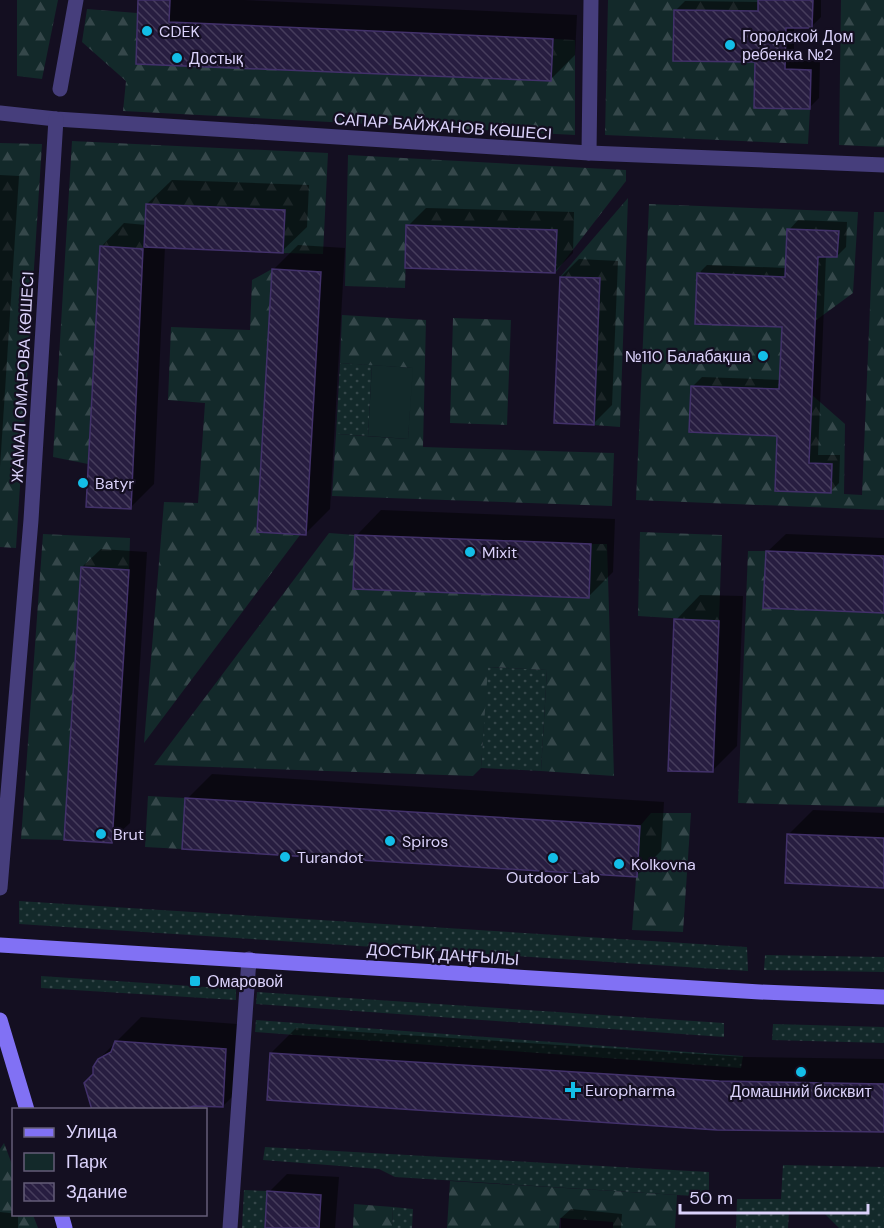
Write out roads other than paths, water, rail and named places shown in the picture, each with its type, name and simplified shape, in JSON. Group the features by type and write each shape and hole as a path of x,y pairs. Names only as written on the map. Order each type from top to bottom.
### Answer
{"main road":[{"name":"ДОСТЫҚ ДАҢҒЫЛЫ","path":"0,945 752,992 884,997"},
{"path":"0,1020 26,1108"}],"street":[{"path":"60,89 76,0"},
{"path":"589,153 591,0"},
{"name":"САПАР БАЙЖАНОВ КӨШЕСІ","path":"0,113 56,119 589,153 884,165"},
{"name":"ЖАМАЛ ОМАРОВА КӨШЕСІ","path":"0,888 31,520 56,119"},
{"path":"230,1228 249,959"}],"place":[{"name":"CDEK","path":"147,31"},
{"name":"Городской Дом ребенка №2","path":"730,45"},
{"name":"Достық","path":"177,58"},
{"name":"№110 Балабақша","path":"763,356"},
{"name":"Batyr","path":"83,483"},
{"name":"Mixit","path":"470,552"},
{"name":"Brut","path":"101,834"},
{"name":"Spiros","path":"390,841"},
{"name":"Turandot","path":"285,857"},
{"name":"Outdoor Lab","path":"553,858"},
{"name":"Kolkovna","path":"619,864"},
{"name":"Омаровой","path":"195,981"},
{"name":"Домашний бисквит","path":"801,1072"},
{"name":"Europharma","path":"573,1090"}]}
